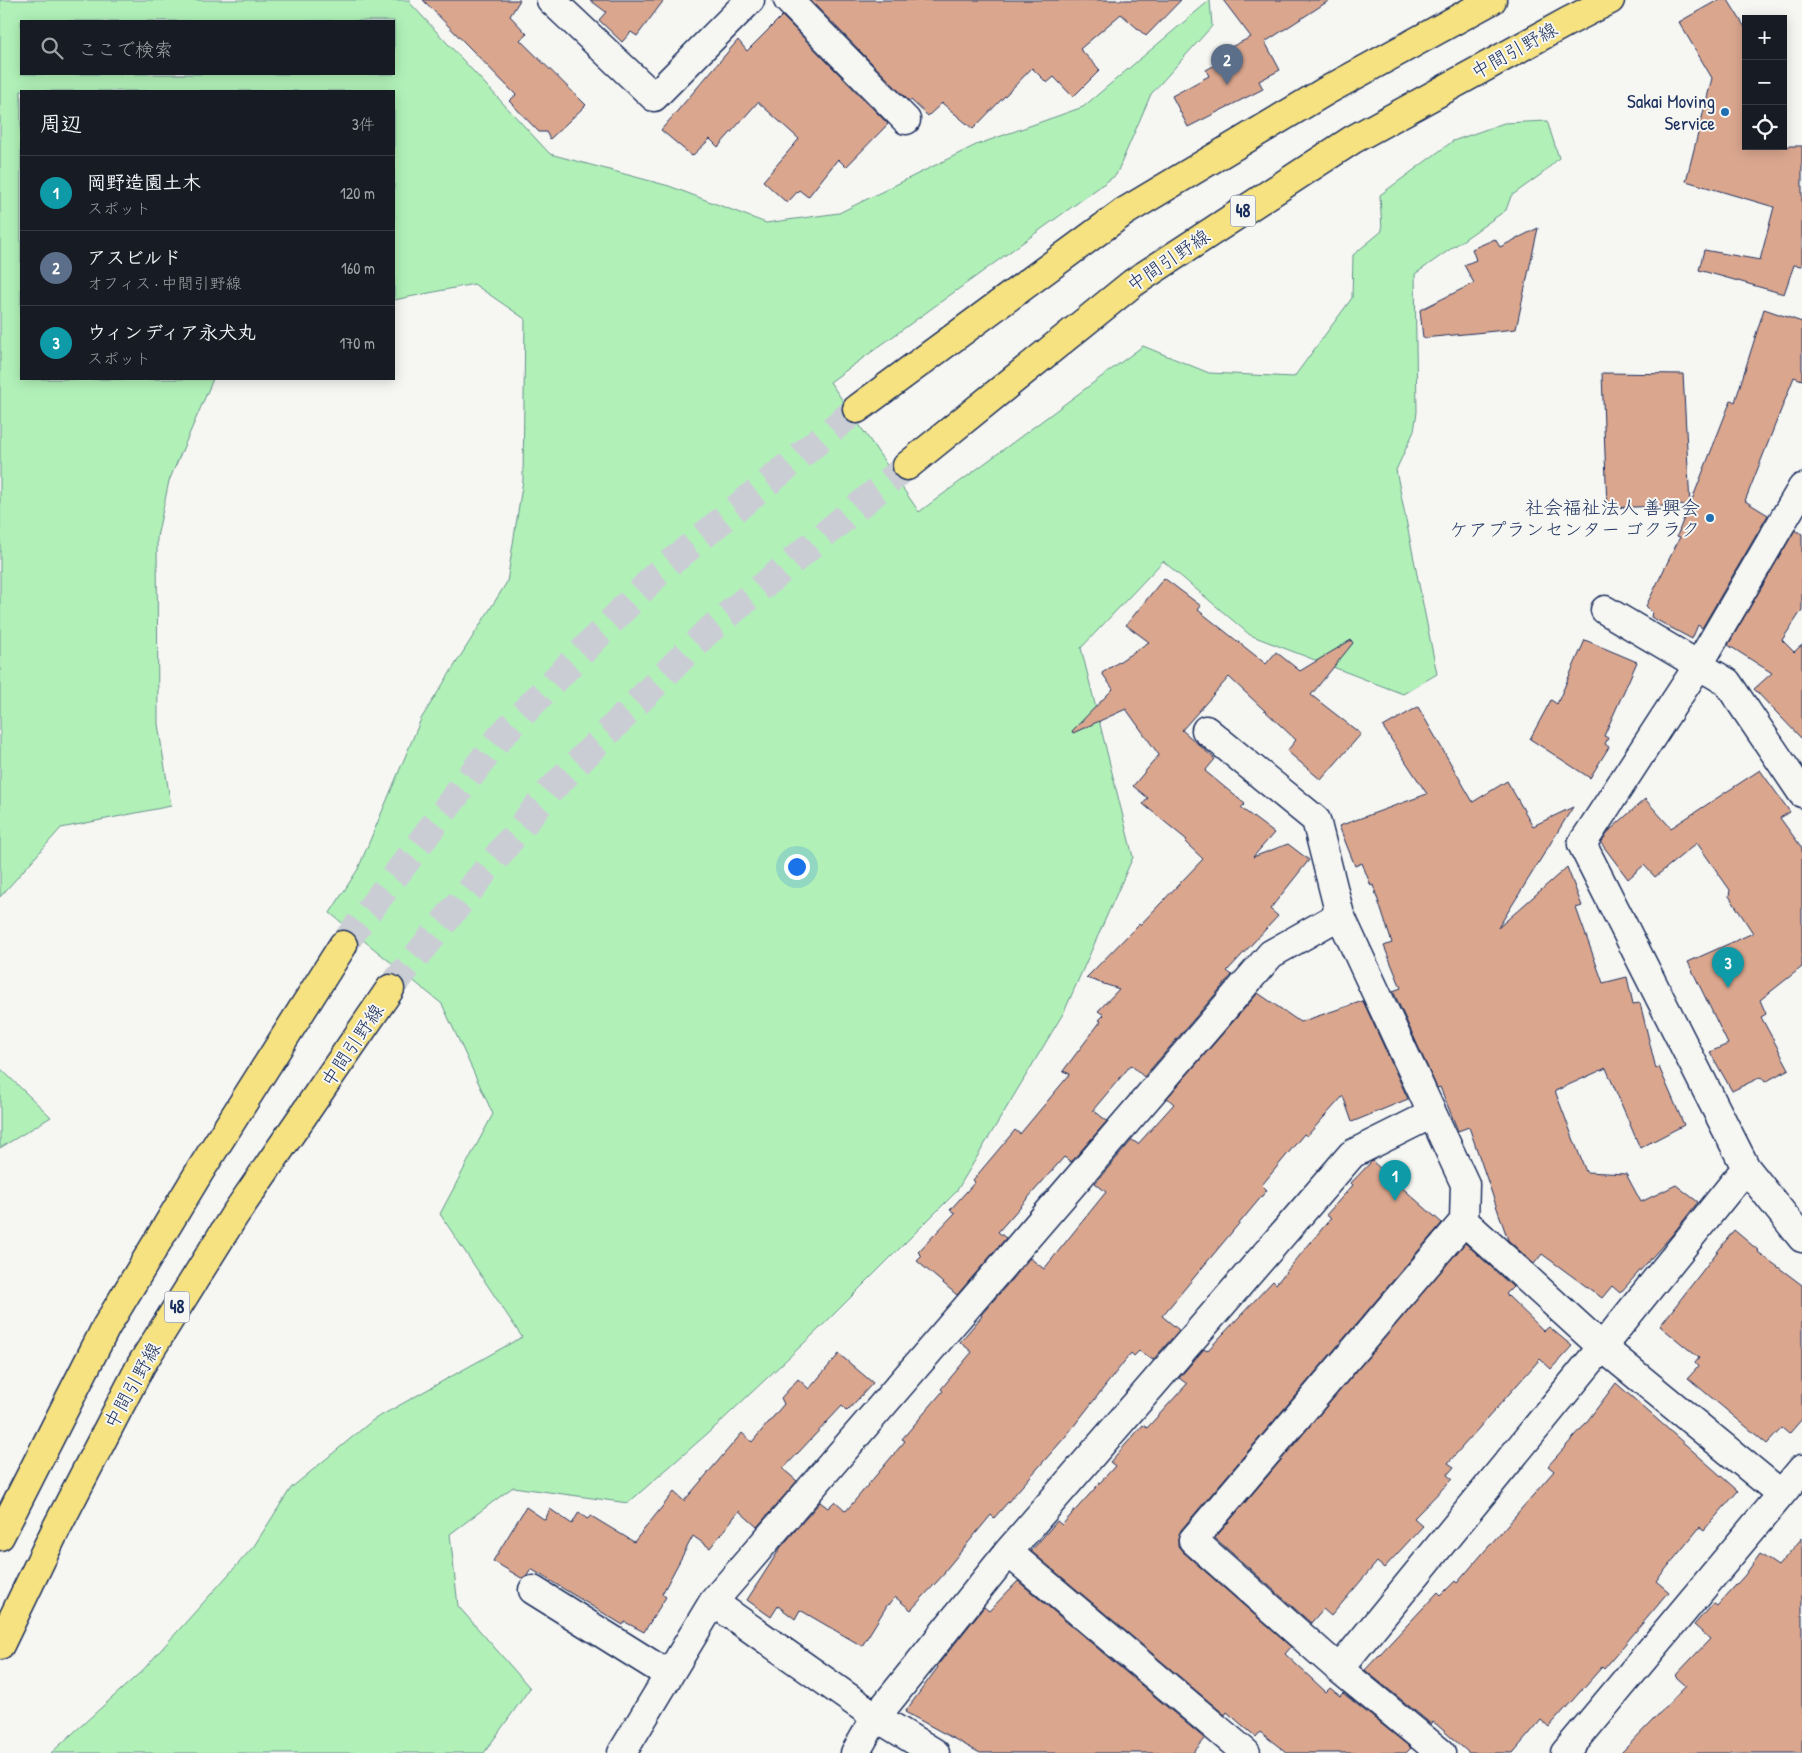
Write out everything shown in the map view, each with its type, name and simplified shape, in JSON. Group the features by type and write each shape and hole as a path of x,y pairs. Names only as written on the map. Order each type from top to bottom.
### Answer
{"main road":[{"path":"857,409 1124,212 1326,91 1492,0"},
{"name":"中間引野線","path":"907,466 1133,282 1352,140 1558,26 1610,0"},
{"path":"0,1536 106,1327 200,1171 343,944"},
{"name":"中間引野線","path":"0,1645 55,1531 141,1365 234,1216 390,989"}],"street":[{"path":"551,0 654,97 750,0"},
{"path":"788,0 906,120"},
{"path":"1802,488 1698,666 1582,844 1746,1168 1802,1238"},
{"path":"1605,610 1727,682 1802,793"},
{"path":"1206,730 1316,820 1340,915 1465,1184 1464,1221 1193,1540 1339,1669 1441,1753"},
{"path":"622,1753 713,1602 1271,954 1340,915"},
{"path":"855,1753 876,1717 1008,1552 1352,1154 1432,1114"},
{"path":"1339,1669 1602,1348 1746,1168"},
{"path":"1464,1221 1602,1348 1781,1494"},
{"path":"1566,1753 1802,1468"},
{"path":"1008,1552 1246,1753"},
{"path":"533,1590 669,1675"},
{"path":"713,1602 876,1717 935,1753"}],"green space":[{"path":"0,0 410,0 410,3 550,154 669,186 766,223 839,213 976,145 1083,107 1210,0 1212,26 1151,94 1116,175 830,382 919,512 1143,346 1209,373 1294,377 1352,298 1353,255 1382,231 1380,195 1453,141 1504,123 1547,121 1559,158 1543,173 1511,196 1506,210 1415,274 1417,412 1414,431 1396,470 1437,674 1403,694 1250,635 1163,561 1081,648 1133,857 1064,1012 956,1192 820,1328 715,1427 628,1503 513,1487 450,1534 458,1606 530,1688 484,1753 51,1753 143,1670 254,1546 291,1488 373,1420 522,1337 440,1214 493,1114 442,1004 330,913 358,869 421,719 507,582 523,480 525,319 474,284 395,300 395,90 20,90 20,380 213,380 169,481 157,537 158,724 171,806 61,828 0,897"},
{"path":"0,1068 51,1117 0,1148"}],"building":[{"path":"423,0 520,0 510,16 527,34 520,40 586,105 550,139 546,132 539,132 509,101 516,95"},
{"path":"590,0 664,0 637,36 631,32 622,42 599,20 606,12"},
{"path":"810,0 1181,0 1146,36 1121,14 1080,49 1100,70 1073,97 1054,77 1047,83 1032,68 973,129 942,103 928,116 911,100 909,101"},
{"path":"1223,0 1330,0 1265,42 1280,70 1259,81 1263,89 1188,127 1172,96 1209,76 1206,70 1219,63 1215,55 1251,37"},
{"path":"1718,0 1728,0 1742,23 1742,150 1787,150 1787,146 1802,146 1802,266 1794,265 1784,294 1699,270 1704,250 1760,260 1774,207 1686,181 1712,78 1679,22"},
{"path":"782,16 888,124 846,167 838,159 808,197 799,190 787,203 763,181 799,139 758,102 718,147 710,139 692,156 661,130 738,40 747,51"},
{"path":"1538,228 1516,329 1423,338 1420,310 1474,283 1464,265 1476,260 1472,249 1495,239 1500,247"},
{"path":"1764,309 1802,322 1802,380 1794,377 1745,501 1768,515 1702,628 1698,625 1692,639 1651,617 1652,612 1646,606 1680,537 1677,536 1689,505 1607,508 1602,373 1683,374 1690,505 1731,400 1735,402"},
{"path":"1795,530 1802,534 1802,610 1782,640 1794,652 1802,645 1802,739 1754,689 1772,673 1728,645"},
{"path":"1164,578 1201,606 1198,610 1266,664 1276,652 1300,671 1351,640 1353,643 1311,695 1361,734 1321,780 1287,751 1296,740 1229,677 1182,730 1215,759 1205,771 1245,804 1241,808 1274,833 1253,857 1288,844 1309,860 1270,909 1278,916 1227,971 1232,975 1144,1077 1131,1065 1093,1110 1107,1121 1071,1162 1064,1157 998,1232 1006,1238 957,1295 917,1261 922,1256 918,1252 955,1213 950,1210 975,1182 973,1180 1015,1130 1020,1134 1070,1074 1063,1071 1101,1021 1099,1020 1104,1015 1098,1011 1119,989 1086,978 1203,859 1185,842 1187,840 1143,804 1148,798 1133,786 1159,755 1126,709 1073,733 1072,731 1113,689 1102,673 1149,642 1126,625"},
{"path":"1585,640 1637,662 1604,736 1608,738 1605,744 1609,747 1590,778 1530,739 1551,700 1557,704"},
{"path":"1418,707 1473,802 1507,781 1533,826 1573,807 1498,928 1567,867 1582,906 1576,908 1603,983 1627,977 1633,1004 1640,1003 1656,1069 1659,1067 1684,1125 1640,1148 1606,1068 1555,1091 1586,1172 1626,1174 1641,1202 1676,1185 1698,1202 1672,1235 1620,1293 1612,1286 1602,1298 1542,1254 1534,1264 1508,1240 1469,1127 1458,1131 1440,1087 1437,1088 1393,991 1401,988 1384,946 1392,943 1373,885 1371,886 1362,863 1355,866 1339,826 1427,794 1383,727"},
{"path":"1760,770 1790,812 1780,818 1802,848 1802,967 1760,1000 1766,1014 1761,1017 1789,1069 1765,1082 1761,1077 1732,1091 1710,1052 1728,1044 1688,962 1753,933 1729,896 1730,890 1697,843 1655,877 1644,865 1628,879 1601,843 1610,830 1645,799 1671,828"},
{"path":"1258,993 1300,1022 1363,1001 1408,1099 1352,1122 1343,1096 1307,1136 1304,1134 1262,1185 1267,1190 1162,1316 1179,1330 1153,1360 1139,1351 1134,1356 1131,1353 1066,1436 994,1518 991,1515 945,1573 911,1610 895,1597 888,1604 862,1646 800,1610 795,1619 778,1606 771,1617 747,1600 781,1547 820,1502 828,1508 835,1501 846,1511 905,1441 902,1439 943,1391 941,1389 972,1352 960,1342 981,1315 1030,1258 1044,1269 1106,1192 1095,1183 1132,1140 1138,1144 1174,1104 1167,1098"},
{"path":"1372,1161 1442,1223 1181,1530 1178,1538 1178,1546 1183,1552 1291,1647 1285,1654 1326,1692 1330,1688 1340,1696 1343,1693 1411,1748 1406,1753 1287,1753 1260,1732 1256,1737 1227,1712 1225,1715 1031,1551 1057,1521 1062,1525 1115,1466 1110,1462 1143,1425 1147,1428 1187,1384 1179,1378 1204,1349 1207,1351 1273,1281 1276,1284 1331,1218 1326,1215 1353,1185 1351,1183"},
{"path":"1734,1230 1758,1252 1802,1285 1802,1419 1789,1434 1782,1428 1767,1444 1688,1378 1698,1367 1695,1363 1699,1358 1660,1326"},
{"path":"1465,1243 1513,1287 1506,1294 1544,1331 1549,1327 1572,1346 1551,1369 1540,1359 1448,1463 1454,1467 1447,1475 1452,1479 1414,1518 1423,1526 1384,1568 1377,1562 1331,1616 1323,1609 1311,1623 1215,1538"},
{"path":"839,1354 873,1383 847,1411 842,1406 783,1469 797,1481 757,1527 739,1511 710,1548 693,1536 662,1594 666,1597 644,1632 625,1622 623,1625 531,1569 523,1579 493,1561 526,1507 545,1520 550,1509 572,1524 579,1512 587,1519 591,1516 634,1542 674,1492 684,1501 742,1433 752,1442 784,1404 781,1398 798,1379 809,1389"},
{"path":"1616,1383 1738,1491 1704,1530 1700,1527 1656,1581 1669,1592 1604,1669 1602,1667 1549,1727 1541,1720 1513,1753 1469,1753 1436,1724 1433,1722 1431,1724 1365,1670 1438,1592 1441,1595 1455,1581 1457,1583 1554,1471 1548,1466 1582,1428"},
{"path":"1802,1538 1802,1753 1621,1753 1686,1686 1675,1676 1710,1639 1694,1625 1713,1603 1717,1606 1745,1575 1760,1554 1778,1566"},
{"path":"1018,1581 1205,1739 1193,1753 980,1753 905,1712 937,1666 984,1607 989,1611"}],"tunnel":[{"path":"343,945 500,737 658,573 857,409"},
{"path":"390,989 550,791 706,633 907,466"}],"place":[{"name":"アスビルド","path":"1227,85"},
{"name":"Sakai Moving Service","path":"1725,112"},
{"name":"社会福祉法人 善興会 ケアプランセンター ゴクラク","path":"1710,518"},
{"name":"ウィンディア永犬丸","path":"1728,988"},
{"name":"岡野造園土木","path":"1395,1201"}]}
